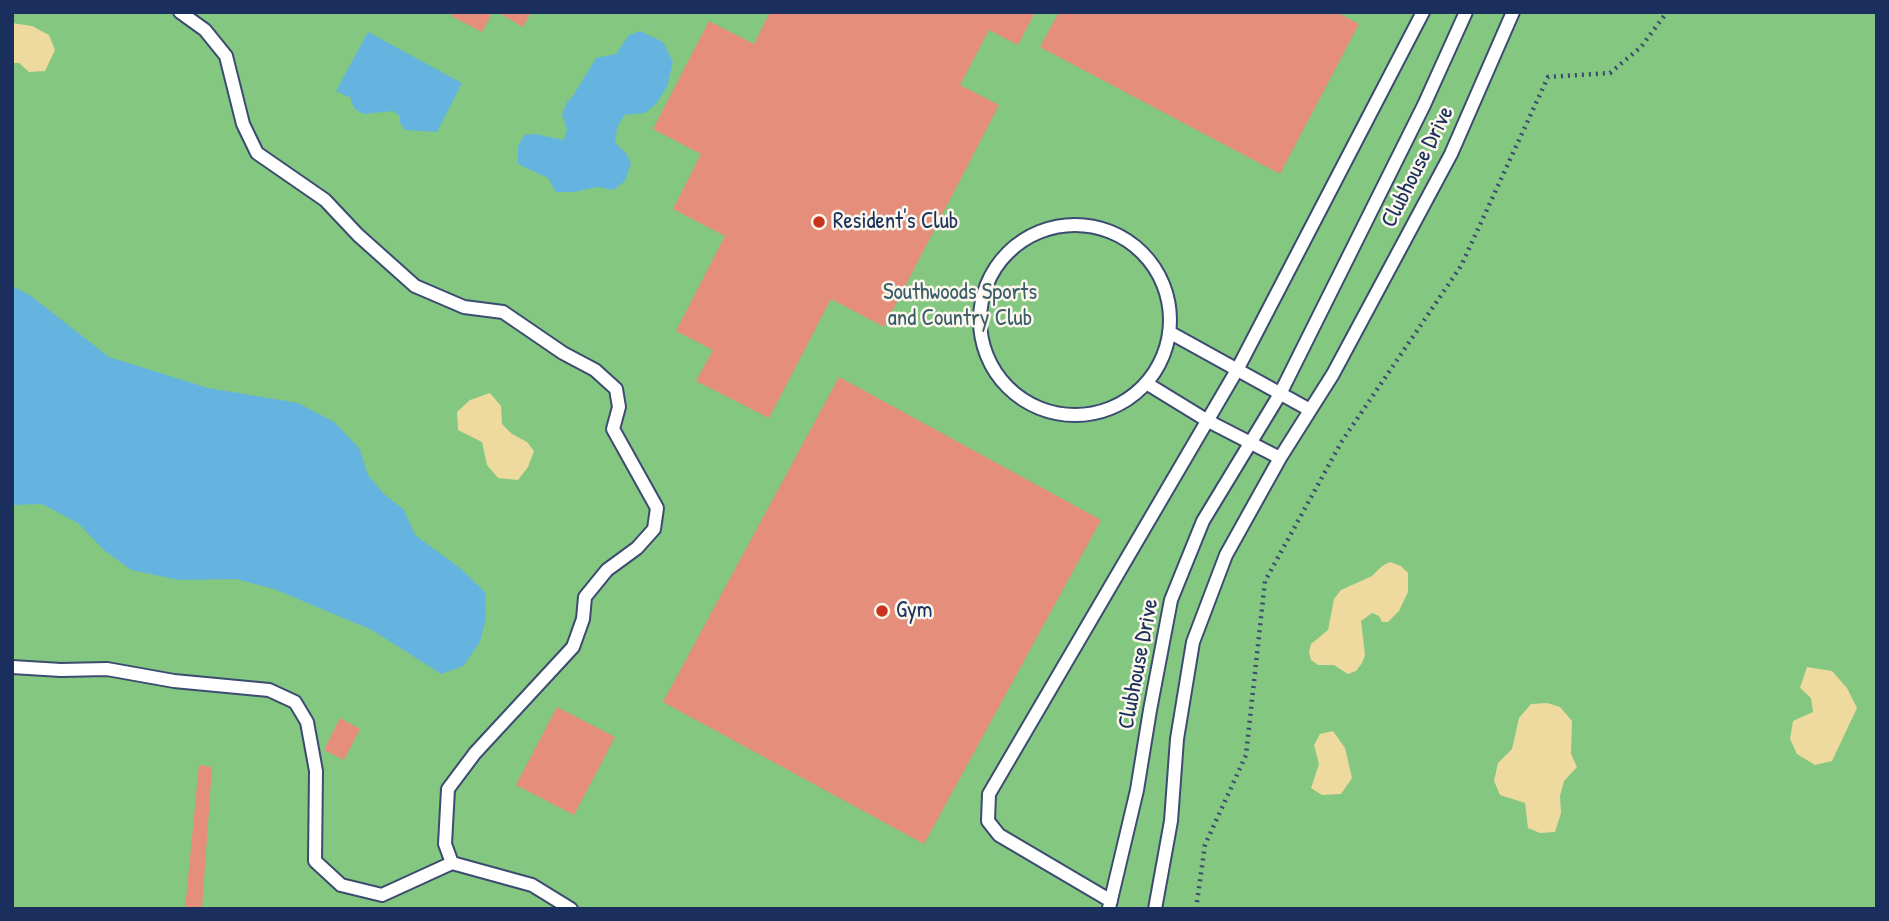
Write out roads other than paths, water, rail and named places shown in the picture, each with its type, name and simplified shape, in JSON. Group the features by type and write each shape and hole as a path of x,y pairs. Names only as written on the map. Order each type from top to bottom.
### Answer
{"lane":[{"path":"180,12 205,30 226,56 243,124 257,153 325,200 415,286 464,307 503,312 563,353 595,370 616,388 618,407 613,429 657,508 654,529 637,548 607,570 585,597 583,619 573,647 475,752 448,789 445,844 452,863"},
{"path":"1110,905 999,835 988,821 989,794 1237,370 1423,12"},
{"name":"Clubhouse Drive","path":"1110,905 1137,790 1171,600 1203,521 1280,394 1424,106 1466,12"},
{"name":"Clubhouse Drive","path":"1155,909 1171,821 1177,739 1193,642 1226,555 1280,458 1333,374 1451,154 1513,12"},
{"path":"1074,224 1101,228 1126,239 1152,264 1167,296 1169,332 1161,359 1146,383 1118,405 1083,415 1056,414 1030,405 1002,383 984,352 979,316 988,281 1009,251 1039,231 1074,224"},
{"path":"1169,332 1310,410"},
{"path":"1146,383 1208,421 1280,458"},
{"path":"12,667 107,669 174,681 269,690 295,702 307,722 316,771 315,861 341,885 382,895 452,863 532,885 571,909"}],"water":[{"path":"640,31 663,42 673,62 667,87 656,104 645,113 624,115 617,128 615,143 625,152 631,163 625,181 613,190 597,187 574,192 556,192 548,178 518,164 518,146 524,135 535,134 564,140 567,129 562,115 567,102 596,58 616,54 629,35"},
{"path":"368,32 462,83 437,132 405,130 400,123 400,116 393,111 364,114 356,110 351,98 336,91"},
{"path":"12,286 31,296 109,357 208,388 298,403 334,422 359,448 368,475 383,493 404,510 415,535 461,569 485,592 486,617 480,642 463,666 441,674 372,630 274,589 236,579 179,580 131,570 104,550 78,523 42,504 12,505"}],"place":[{"name":"Resident's Club","path":"819,222"},
{"name":"Gym","path":"882,611"}],"park label":[{"name":"Southwoods Sports and Country Club","path":"960,306"}]}
